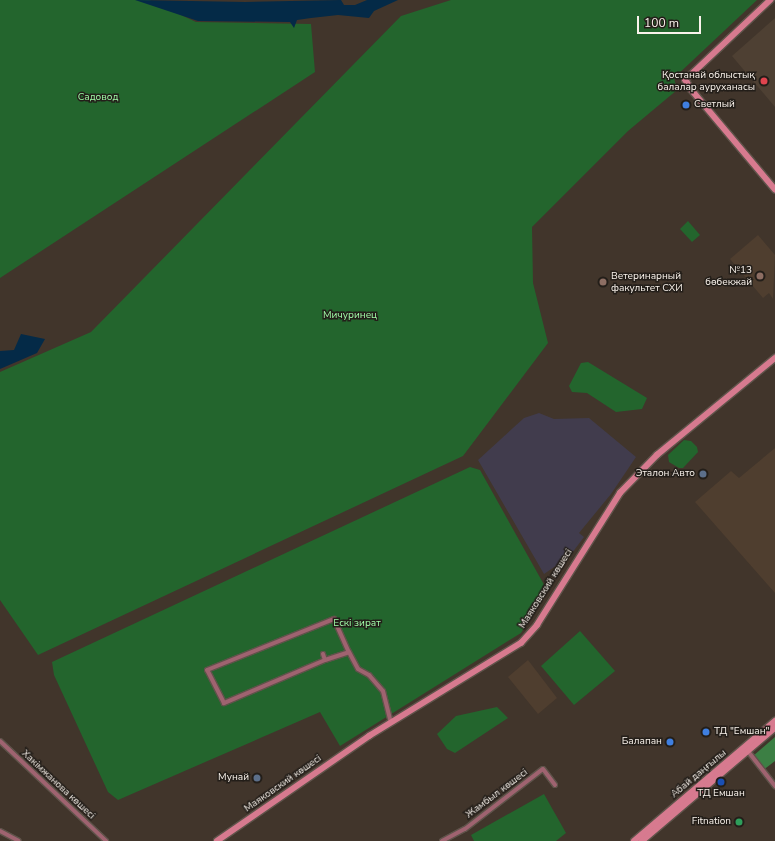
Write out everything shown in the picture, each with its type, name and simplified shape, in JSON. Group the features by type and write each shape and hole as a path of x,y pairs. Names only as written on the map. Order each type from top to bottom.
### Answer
{"main road":[{"path":"771,0 687,77 691,90 775,189"},
{"name":"Маяковский көшесі","path":"217,841 391,722 521,643 537,625 620,493 658,455 775,358"},
{"name":"Абай даңғылы","path":"641,840 747,748 775,721"},
{"name":"Абай даңғылы","path":"747,748 775,728"}],"street":[{"path":"349,652 325,660 224,703 207,670 334,618 358,669 369,675 383,691 391,722"},
{"path":"323,654 325,660"},
{"name":"Хакімжанова көшесі","path":"0,741 106,841"},
{"path":"747,748 775,786"},
{"name":"Жамбыл көшесі","path":"442,841 465,829 543,769 555,785"},
{"path":"0,832 19,841"}],"shaded area":[{"name":"Қостанай облыстық балалар ауруханасы","path":"775,18 775,107 732,56"},
{"name":"№13 бөбекжай","path":"758,235 775,255 773,299 769,293 763,298 730,259"},
{"path":"539,413 554,419 589,418 636,457 611,494 579,533 584,537 569,557 544,574 478,460 524,418"},
{"path":"775,448 775,593 695,502 731,471 739,478"},
{"path":"528,660 557,698 538,714 508,677"}],"green space":[{"name":"Садовод","path":"0,0 149,0 196,22 311,24 315,72 0,278"},
{"name":"Мичуринец","path":"451,0 757,0 674,78 677,90 628,131 532,227 533,283 548,343 463,456 38,655 0,600 0,372 91,332 401,16"},
{"path":"688,221 700,235 692,242 680,229"},
{"path":"588,362 647,398 642,409 616,412 587,393 572,392 569,386 581,363"},
{"path":"684,440 691,441 697,447 698,452 683,468 679,468 669,462 668,455"},
{"name":"Ескі зират","path":"470,467 480,470 547,590 521,633 340,746 320,712 118,800 108,792 54,675 52,662"},
{"path":"580,631 615,671 574,705 541,666"},
{"path":"497,707 508,718 455,753 447,749 437,734 456,716"},
{"path":"775,737 775,761 762,771 753,756"},
{"path":"544,794 566,833 556,841 474,841 471,835"}],"water":[{"path":"135,0 245,2 341,0 344,5 355,5 367,0 398,0 374,11 369,18 338,15 311,18 297,20 294,28 290,22 198,21"},
{"path":"21,334 45,339 37,353 0,369 0,351 14,350"}],"place":[{"name":"Қостанай облыстық балалар ауруханасы","path":"764,81"},
{"name":"Светлый","path":"686,105"},
{"name":"№13 бөбекжай","path":"760,276"},
{"name":"Ветеринарный факультет СХИ","path":"603,282"},
{"name":"Эталон Авто","path":"703,474"},
{"name":"ТД \"Емшан\"","path":"706,732"},
{"name":"Балапан","path":"670,742"},
{"name":"Мунай","path":"257,778"},
{"name":"ТД Емшан","path":"721,782"},
{"name":"Fitnation","path":"739,822"}]}
